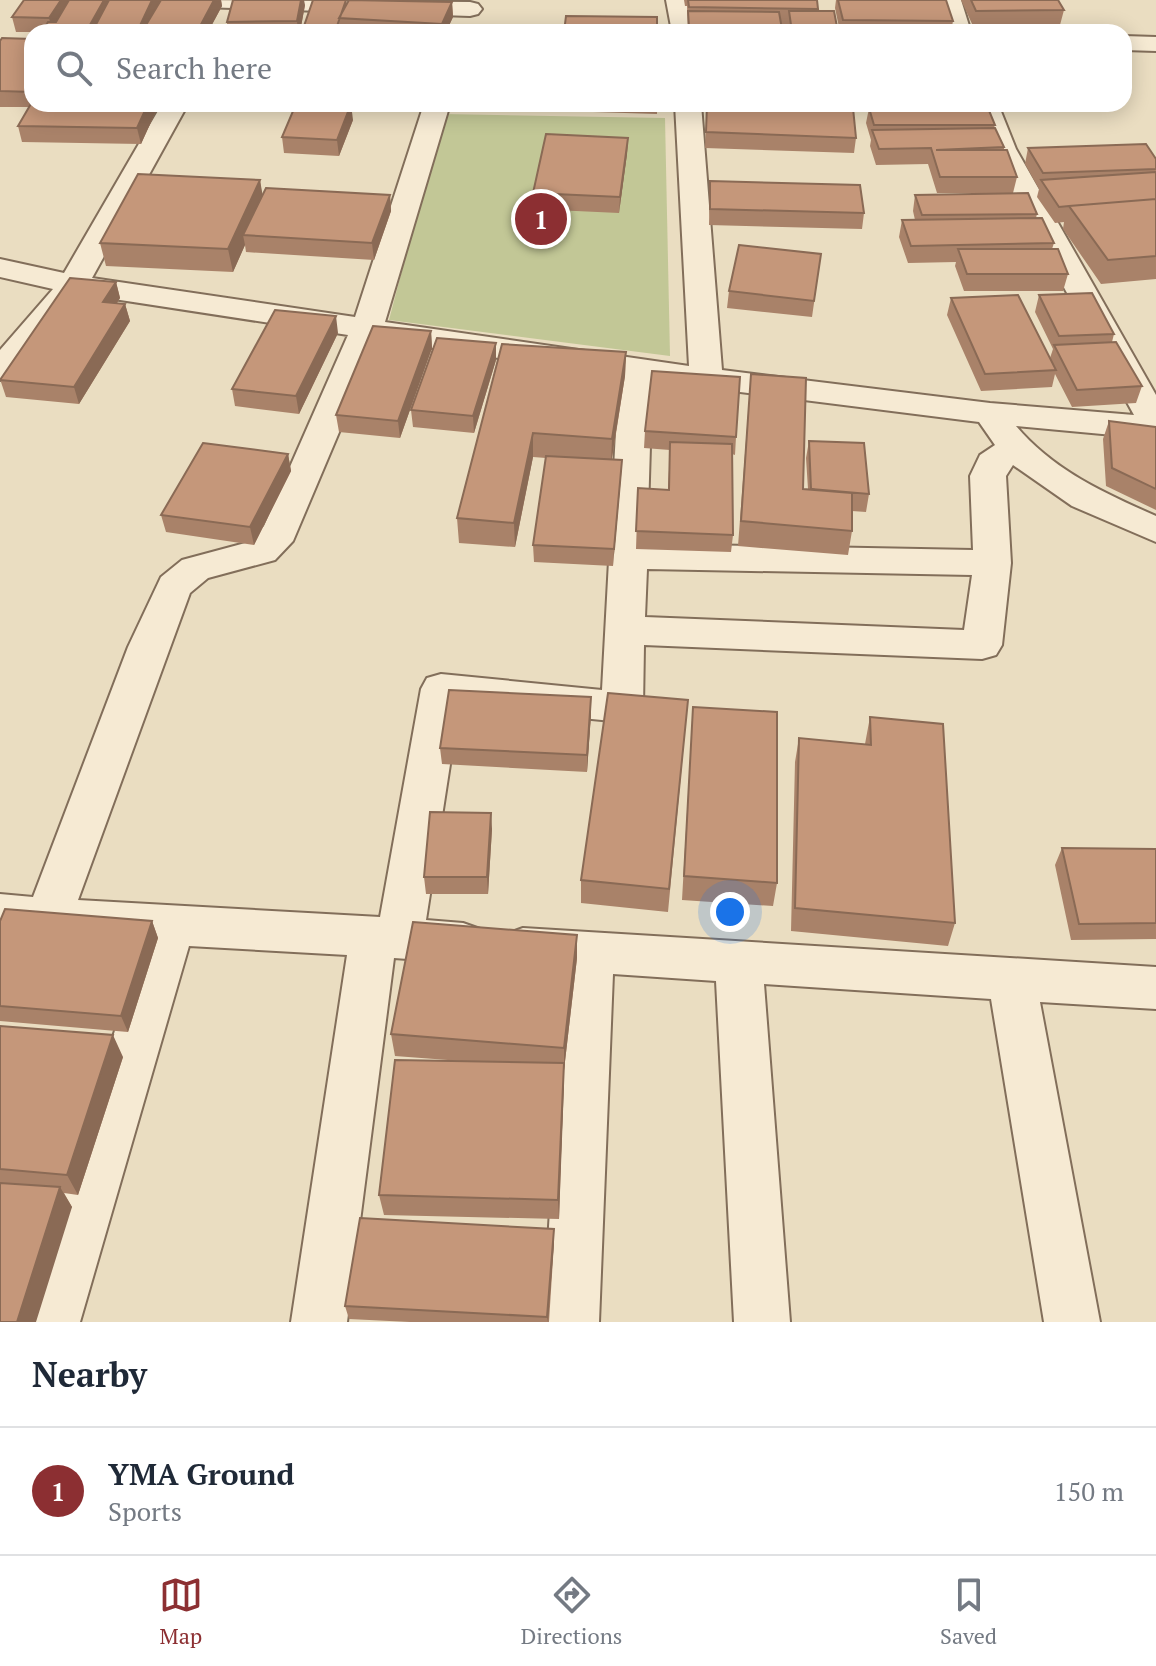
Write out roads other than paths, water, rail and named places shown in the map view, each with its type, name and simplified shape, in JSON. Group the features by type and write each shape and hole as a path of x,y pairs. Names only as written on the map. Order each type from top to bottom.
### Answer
{"street":[{"path":"201,0 228,11 472,4 465,24"},
{"path":"678,0 682,24"},
{"path":"949,0 956,24"},
{"path":"1132,43 1156,44"},
{"path":"0,370 73,284 170,112"},
{"path":"48,918 148,647 174,586 195,569 262,551 280,532 367,328 434,112"},
{"path":"689,112 706,378"},
{"path":"988,112 1002,149 1156,426"},
{"path":"0,268 73,284 636,369 990,413 1156,426"},
{"path":"319,1322 387,936 441,689 622,707 636,369"},
{"path":"990,413 1014,448 1055,481 1156,530"},
{"path":"625,630 982,645 992,563 988,476 992,463 1014,448"},
{"path":"629,556 992,563"},
{"path":"0,914 171,927 387,936 590,954 1012,982 1156,988"},
{"path":"52,1322 171,927"},
{"path":"571,1322 590,954"},
{"path":"739,964 762,1322"},
{"path":"1012,982 1072,1322"}],"place":[{"name":"YMA Ground","path":"541,219"}]}
